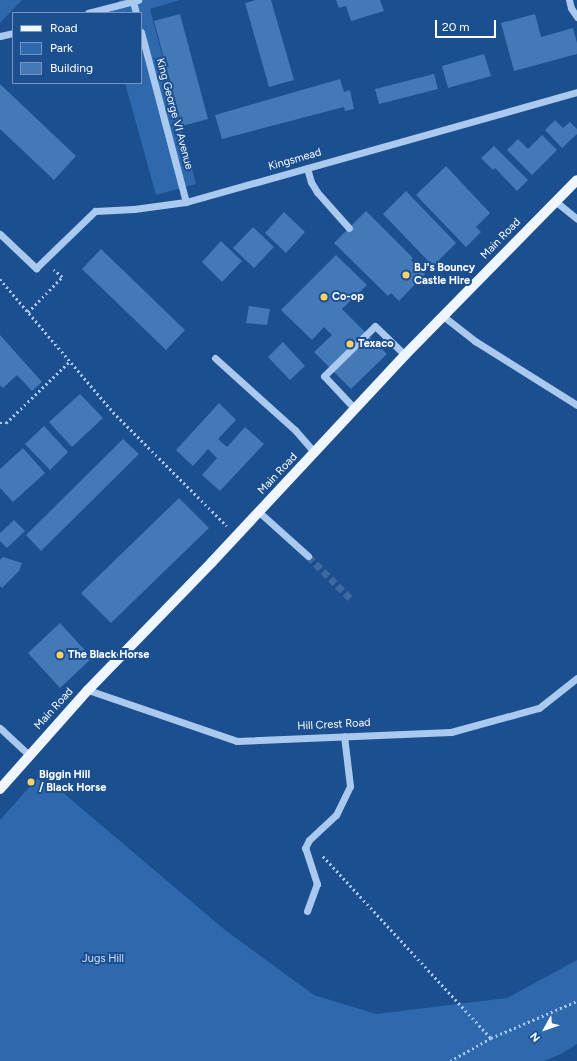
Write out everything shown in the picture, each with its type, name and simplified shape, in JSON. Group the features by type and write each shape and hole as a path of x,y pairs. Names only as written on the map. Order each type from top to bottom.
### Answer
{"main road":[{"name":"Main Road","path":"0,789 88,690 237,536 405,355 577,180"}],"street":[{"path":"569,0 571,8 577,17"},
{"path":"92,12 135,1 136,12"},
{"path":"0,36 12,33"},
{"name":"King George VI Avenue","path":"142,36 186,202"},
{"name":"Kingsmead","path":"0,234 36,268 95,211 134,209 186,202 577,92"},
{"path":"307,168 311,182 317,192 349,228"},
{"path":"555,201 577,219"},
{"path":"443,316 475,341 577,405"},
{"path":"355,409 324,376 375,326 405,355"},
{"path":"214,358 295,430 315,453"},
{"path":"259,512 308,556"},
{"name":"Hill Crest Road","path":"88,690 237,741 451,732 539,708 577,678"},
{"path":"0,728 29,755"},
{"path":"307,911 317,884 305,848 309,840 336,815 350,786 344,736"}],"path":[{"path":"28,312 62,278 44,260"},
{"path":"0,279 113,412 237,536"},
{"path":"0,423 6,423 70,361"},
{"path":"309,840 491,1038"},
{"path":"450,1061 491,1038 577,1001"}],"green space":[{"path":"0,0 22,0 0,23"},
{"path":"120,0 180,0 150,9 196,184 156,195 125,84 142,84 142,12 112,12"},
{"name":"Jugs Hill","path":"41,774 225,930 314,995 376,1014 507,998 577,960 577,1044 561,1054 544,1061 0,1061 0,820"}],"building":[{"path":"256,0 271,0 294,80 269,87 245,3"},
{"path":"336,0 380,0 384,11 351,21 346,6 339,8"},
{"path":"180,14 208,119 182,126 154,21"},
{"path":"535,14 541,37 573,28 577,43 577,54 514,71 501,23"},
{"path":"484,54 491,76 448,88 442,66"},
{"path":"434,74 438,89 379,104 375,89"},
{"path":"340,79 344,92 350,90 354,109 345,111 344,107 222,139 215,115"},
{"path":"0,84 76,156 54,180 0,129"},
{"path":"555,120 563,128 570,122 577,129 577,134 562,148 545,130"},
{"path":"542,135 557,150 532,175 507,150 518,139 528,149"},
{"path":"494,146 528,180 517,191 495,168 493,170 481,158"},
{"path":"446,166 490,213 476,227 481,232 466,247 416,195"},
{"path":"406,191 456,243 433,266 383,214"},
{"path":"366,211 413,258 411,260 425,274 399,301 391,293 388,296 334,243"},
{"path":"284,212 305,232 286,253 265,233"},
{"path":"253,227 274,247 254,268 233,248"},
{"path":"221,241 242,261 222,282 202,262"},
{"path":"101,249 185,330 166,350 82,269"},
{"path":"336,255 367,285 342,309 387,354 351,389 314,352 332,335 324,327 312,340 281,310"},
{"path":"249,306 270,309 267,325 246,323"},
{"path":"0,335 42,382 32,391 17,375 3,388 0,385"},
{"path":"283,342 305,366 290,380 268,357"},
{"path":"80,394 103,418 72,447 49,422"},
{"path":"219,403 236,420 218,439 227,447 245,427 264,444 220,491 202,475 217,458 208,449 193,466 176,450"},
{"path":"44,426 68,452 50,470 25,444"},
{"path":"123,439 139,454 41,551 26,535"},
{"path":"23,448 45,473 13,502 0,488 0,469"},
{"path":"179,498 209,528 111,623 81,593"},
{"path":"14,520 25,531 7,548 0,541 0,533"},
{"path":"3,557 22,563 19,571 2,588 0,586 0,560"},
{"name":"The Black Horse","path":"60,623 92,658 60,688 28,653"}],"tunnel":[{"path":"308,556 351,599"}],"place":[{"name":"BJ's Bouncy Castle Hire","path":"406,275"},
{"name":"Co-op","path":"324,297"},
{"name":"Texaco","path":"350,344"},
{"name":"The Black Horse","path":"60,655"},
{"name":"Biggin Hill / Black Horse","path":"31,782"}]}
